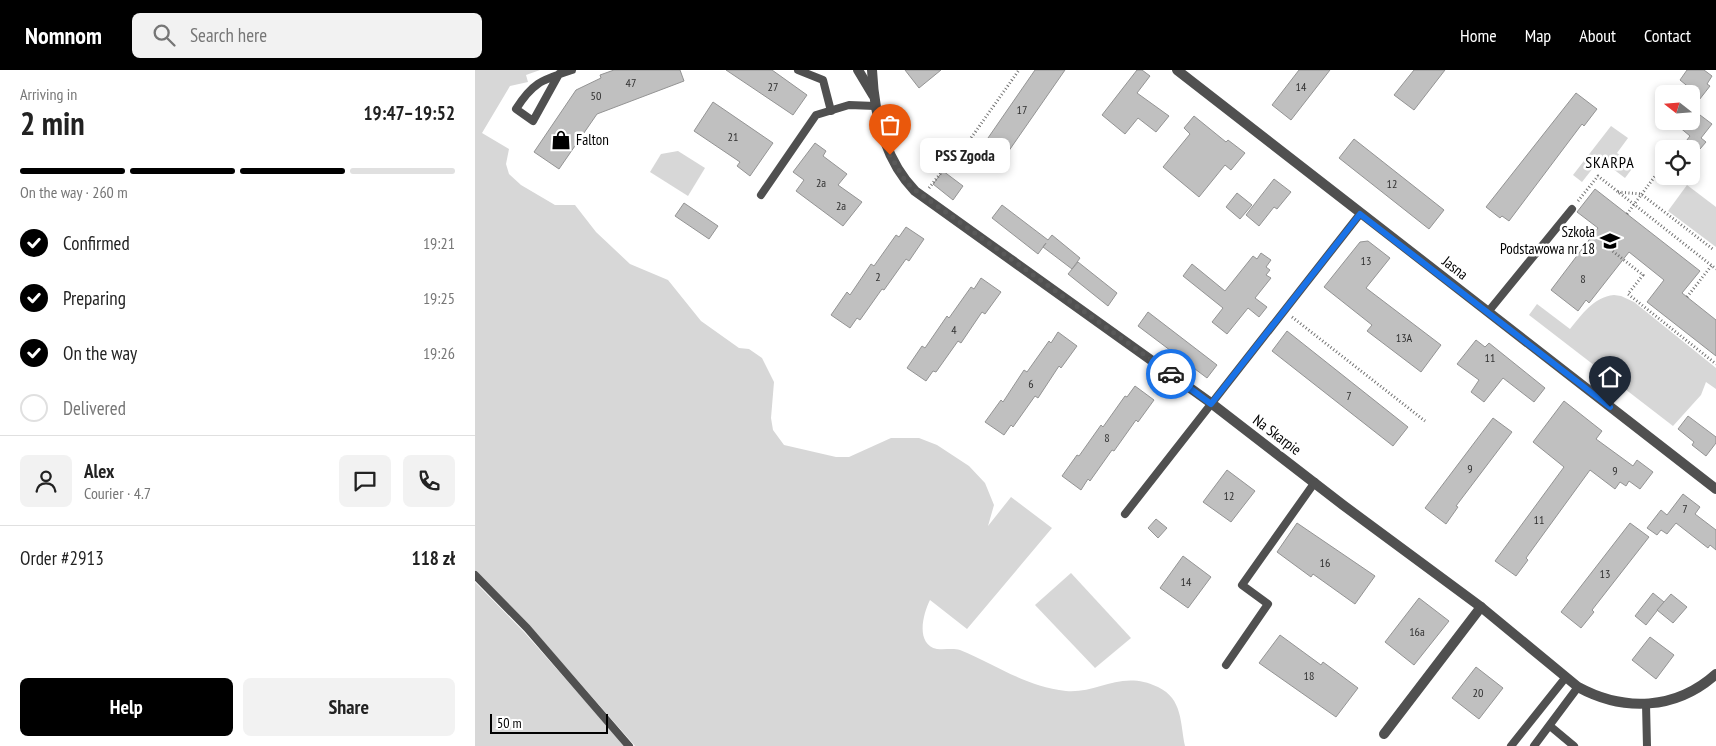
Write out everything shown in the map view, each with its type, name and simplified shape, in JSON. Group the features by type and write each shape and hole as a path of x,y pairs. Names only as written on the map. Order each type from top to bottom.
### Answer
{"street":[{"path":"858,70 874,101"},
{"path":"872,70 874,101"},
{"name":"Jasna","path":"1177,70 1716,489"},
{"name":"Na Skarpie","path":"874,101 890,155 906,182 915,190 1211,404 1481,607 1578,687 1595,696 1615,701 1646,704 1680,698 1693,692 1716,674"},
{"path":"1384,734 1481,607"}],"lane":[{"path":"559,74 533,121 516,109 528,90 547,78 559,74 572,70"},
{"path":"798,70 823,80 831,111"},
{"path":"761,195 816,115 874,101"},
{"path":"1488,312 1573,209"},
{"path":"1125,514 1360,214"},
{"path":"1226,665 1268,604 1243,585 1315,482"},
{"path":"475,575 527,628 629,746"},
{"path":"1511,746 1566,677"},
{"path":"1534,746 1578,687"},
{"path":"1646,704 1647,746"},
{"path":"1550,726 1573,746"}],"path":[{"path":"928,190 944,169 953,166 1019,70"},
{"path":"1573,209 1598,176 1716,268"},
{"path":"1627,214 1655,176"},
{"path":"1617,191 1641,194 1715,250"},
{"path":"1610,249 1643,275 1628,294 1716,364"},
{"path":"1687,297 1712,265"},
{"path":"1291,316 1425,421"}],"shaded area":[{"path":"475,70 540,70 526,75 528,82 510,86 482,133 509,149 506,164 509,174 521,185 555,205 575,205 596,232 630,264 668,280 701,321 739,348 749,349 762,358 774,382 771,418 773,430 784,445 836,457 849,457 891,438 919,438 937,445 969,466 985,483 994,505 988,526 1011,497 1052,528 967,629 930,600 923,620 923,635 930,646 937,649 960,650 1024,680 1037,685 1066,691 1077,691 1132,680 1158,687 1172,698 1176,705 1181,720 1185,746 635,746 536,633 475,570"},
{"path":"1611,126 1628,138 1617,153 1634,166 1625,178 1596,156 1589,165 1593,168 1582,182 1573,175"},
{"path":"678,151 705,168 688,196 650,172 661,154"},
{"path":"1687,185 1716,207 1716,247 1668,211"},
{"path":"1614,295 1634,302 1716,368 1716,389 1706,382 1701,395 1673,426 1529,315 1537,304 1570,329 1594,303 1607,296"},
{"path":"1071,573 1131,638 1095,668 1035,605"},
{"path":"475,582 524,632 625,746 475,746"}],"building":[{"path":"614,70 680,70 684,81 597,114 559,169 534,152 576,90 601,78 600,75"},
{"path":"726,70 772,70 807,95 793,115"},
{"path":"905,70 941,70 919,88"},
{"path":"1035,70 1065,70 999,165 979,151"},
{"path":"1137,70 1142,70 1150,76 1137,93 1169,116 1156,132 1138,118 1125,134 1102,115"},
{"path":"1299,70 1330,70 1291,120 1272,105"},
{"path":"1414,70 1445,70 1414,110 1394,95"},
{"path":"1687,70 1704,70 1712,76 1707,84 1710,86 1700,99 1700,85 1686,85 1680,80"},
{"path":"1576,93 1597,109 1584,126 1582,124 1509,221 1502,216 1500,218 1486,207"},
{"path":"713,102 773,143 750,176 737,166 740,162 694,131"},
{"path":"1700,115 1712,124 1701,138 1706,142 1700,149 1700,140 1687,140 1690,136 1683,130 1700,130"},
{"path":"1194,116 1226,142 1228,140 1245,153 1231,170 1225,165 1199,197 1163,167 1190,134 1184,128"},
{"path":"1354,139 1444,210 1429,229 1339,158"},
{"path":"815,143 826,151 823,156 847,174 838,185 862,202 843,226 796,191 804,180 793,172"},
{"path":"943,171 963,186 953,200 933,184"},
{"path":"1274,179 1291,192 1277,209 1274,207 1259,226 1246,215"},
{"path":"1595,189 1700,271 1682,293 1716,320 1716,356 1647,302 1664,280 1629,252 1589,303 1586,300 1578,311 1551,290 1598,228 1577,212"},
{"path":"1237,193 1252,205 1240,219 1226,207"},
{"path":"684,203 718,226 709,239 675,216"},
{"path":"1002,205 1048,240 1052,235 1080,258 1072,269 1043,247 1038,254 992,218"},
{"path":"906,227 924,239 909,261 906,259 884,290 882,289 860,320 857,318 850,328 831,315 847,292 850,295 871,264 874,266 896,235 899,237"},
{"path":"1368,241 1390,258 1366,288 1441,345 1421,372 1367,331 1372,325 1324,287 1360,242"},
{"path":"1261,253 1271,260 1266,267 1270,270 1266,275 1271,278 1255,298 1267,307 1259,317 1248,308 1227,334 1212,322 1223,308 1183,276 1192,264 1225,291 1253,256 1257,259"},
{"path":"1078,262 1117,293 1108,306 1068,274"},
{"path":"981,278 1001,292 985,314 982,312 961,343 958,341 936,372 933,371 926,381 907,368 922,346 925,348 947,316 949,318 971,287 974,289"},
{"path":"1148,312 1217,365 1207,378 1138,326"},
{"path":"1287,331 1408,427 1393,446 1272,351"},
{"path":"1058,332 1077,346 1061,368 1059,366 1038,398 1035,396 1013,427 1011,425 1004,435 985,422 1001,400 1003,402 1024,370 1027,372 1049,341 1051,343"},
{"path":"1476,340 1485,347 1489,343 1545,388 1534,402 1503,378 1484,402 1471,392 1479,380 1457,364"},
{"path":"1135,386 1154,400 1081,490 1062,476 1101,425 1103,427 1125,396 1127,397"},
{"path":"1564,401 1602,431 1596,439 1633,466 1637,460 1653,472 1640,489 1629,481 1626,486 1620,482 1615,489 1590,470 1526,558 1528,560 1516,576 1495,561 1564,467 1533,442"},
{"path":"1688,416 1716,437 1716,443 1706,456 1692,445 1694,442 1678,429"},
{"path":"1493,418 1512,432 1456,506 1458,507 1446,524 1425,508"},
{"path":"1227,470 1255,491 1231,522 1203,502"},
{"path":"1683,494 1700,507 1695,514 1716,530 1716,550 1710,545 1708,548 1676,523 1667,534 1661,530 1657,535 1647,528 1661,510 1667,515"},
{"path":"1156,519 1167,528 1158,538 1148,528"},
{"path":"1297,523 1375,576 1355,604 1313,574 1311,577 1277,552"},
{"path":"1630,523 1649,537 1592,610 1594,612 1581,628 1561,612"},
{"path":"1183,556 1211,577 1188,608 1160,588"},
{"path":"1653,593 1664,602 1646,625 1635,616"},
{"path":"1671,594 1687,607 1673,623 1657,610"},
{"path":"1419,598 1449,621 1414,665 1385,642"},
{"path":"1280,635 1321,665 1323,662 1358,688 1336,717 1259,663"},
{"path":"1650,637 1674,655 1656,679 1632,660"},
{"path":"1476,667 1503,688 1479,719 1452,698"}],"way so far":[{"path":"890,155 906,182 915,190 1171,374"}],"place":[{"name":"Falton","path":"561,140"},
{"name":"PSS Zgoda","path":"890,155"},
{"name":"Szkoła Podstawowa nr 18","path":"1610,241"}],"district":[{"name":"SKARPA","path":"1610,162"}],"route":[{"path":"1171,374 1211,404 1360,214 1610,407"}]}
